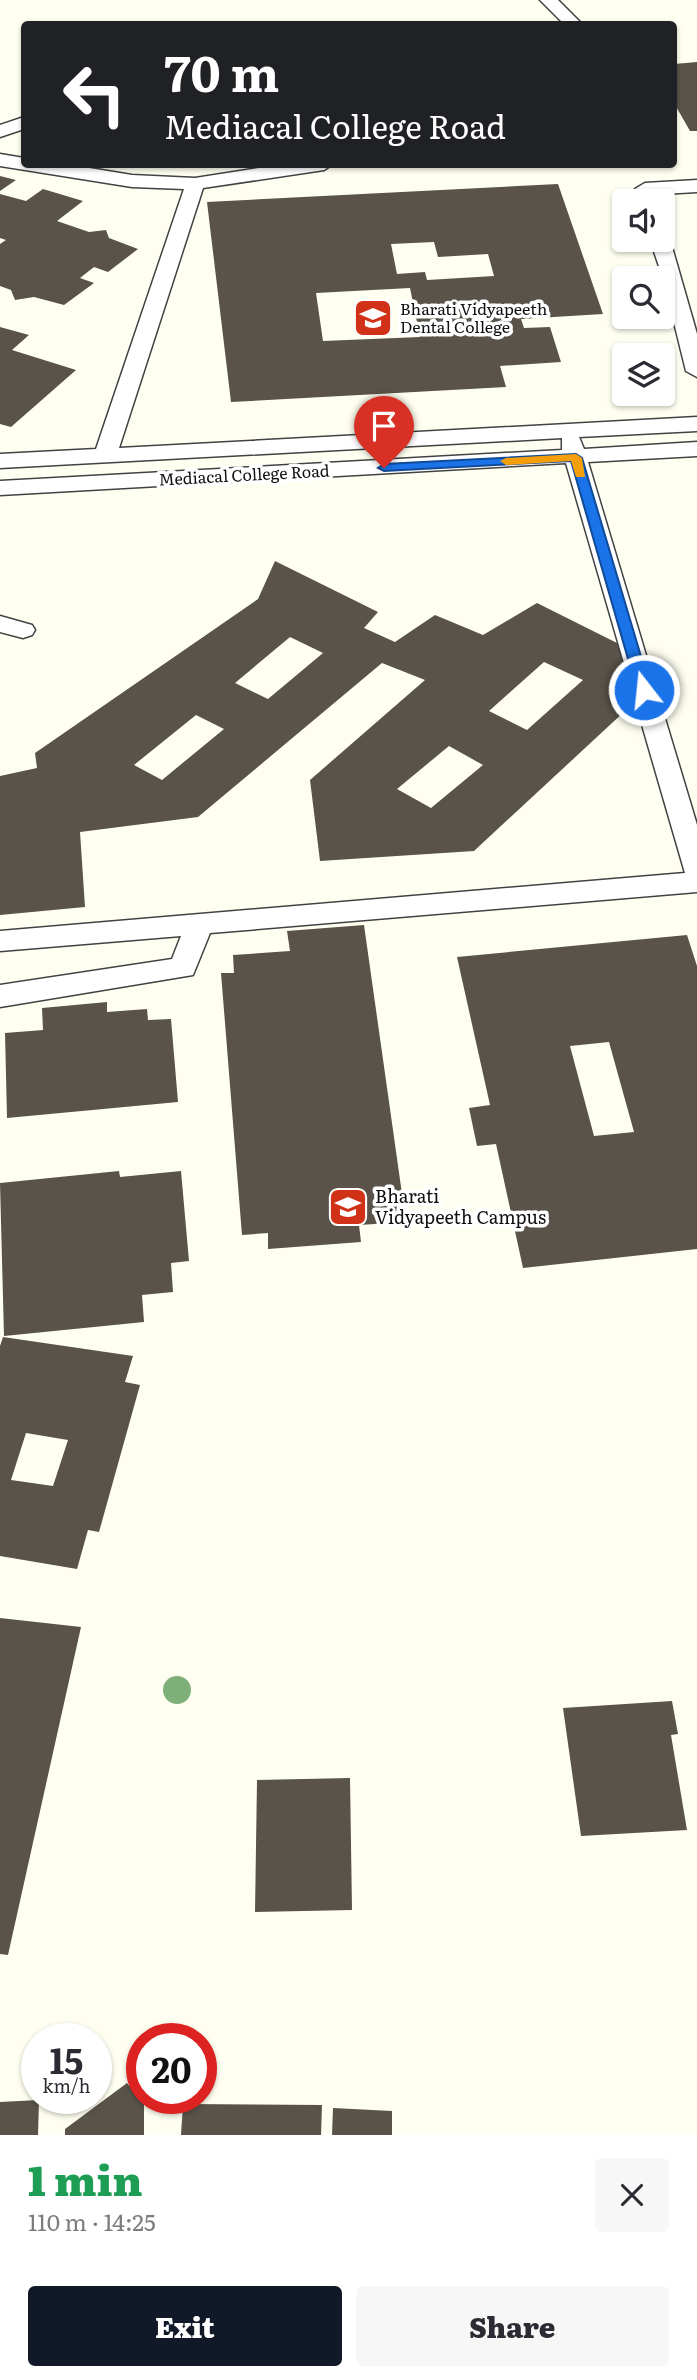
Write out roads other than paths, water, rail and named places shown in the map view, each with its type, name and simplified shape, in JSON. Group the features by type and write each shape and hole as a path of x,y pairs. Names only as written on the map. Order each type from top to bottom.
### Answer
{"lane":[{"path":"548,0 570,21"},
{"path":"0,132 21,124"},
{"path":"0,132 21,134"},
{"path":"0,160 21,163"},
{"path":"50,168 132,181 195,184 298,168"},
{"path":"638,168 645,189"},
{"path":"105,456 195,184"},
{"path":"675,190 697,186"},
{"path":"663,252 697,371"},
{"path":"0,461 568,433 697,424"},
{"path":"568,433 697,871"},
{"name":"Mediacal College Road","path":"0,488 576,458 697,449"},
{"path":"0,941 697,882"},
{"path":"0,996 183,968 199,924"}],"place":[{"name":"Bharati Vidyapeeth Dental College","path":"373,318"},
{"name":"Bharati Vidyapeeth Campus","path":"348,1207"}]}
